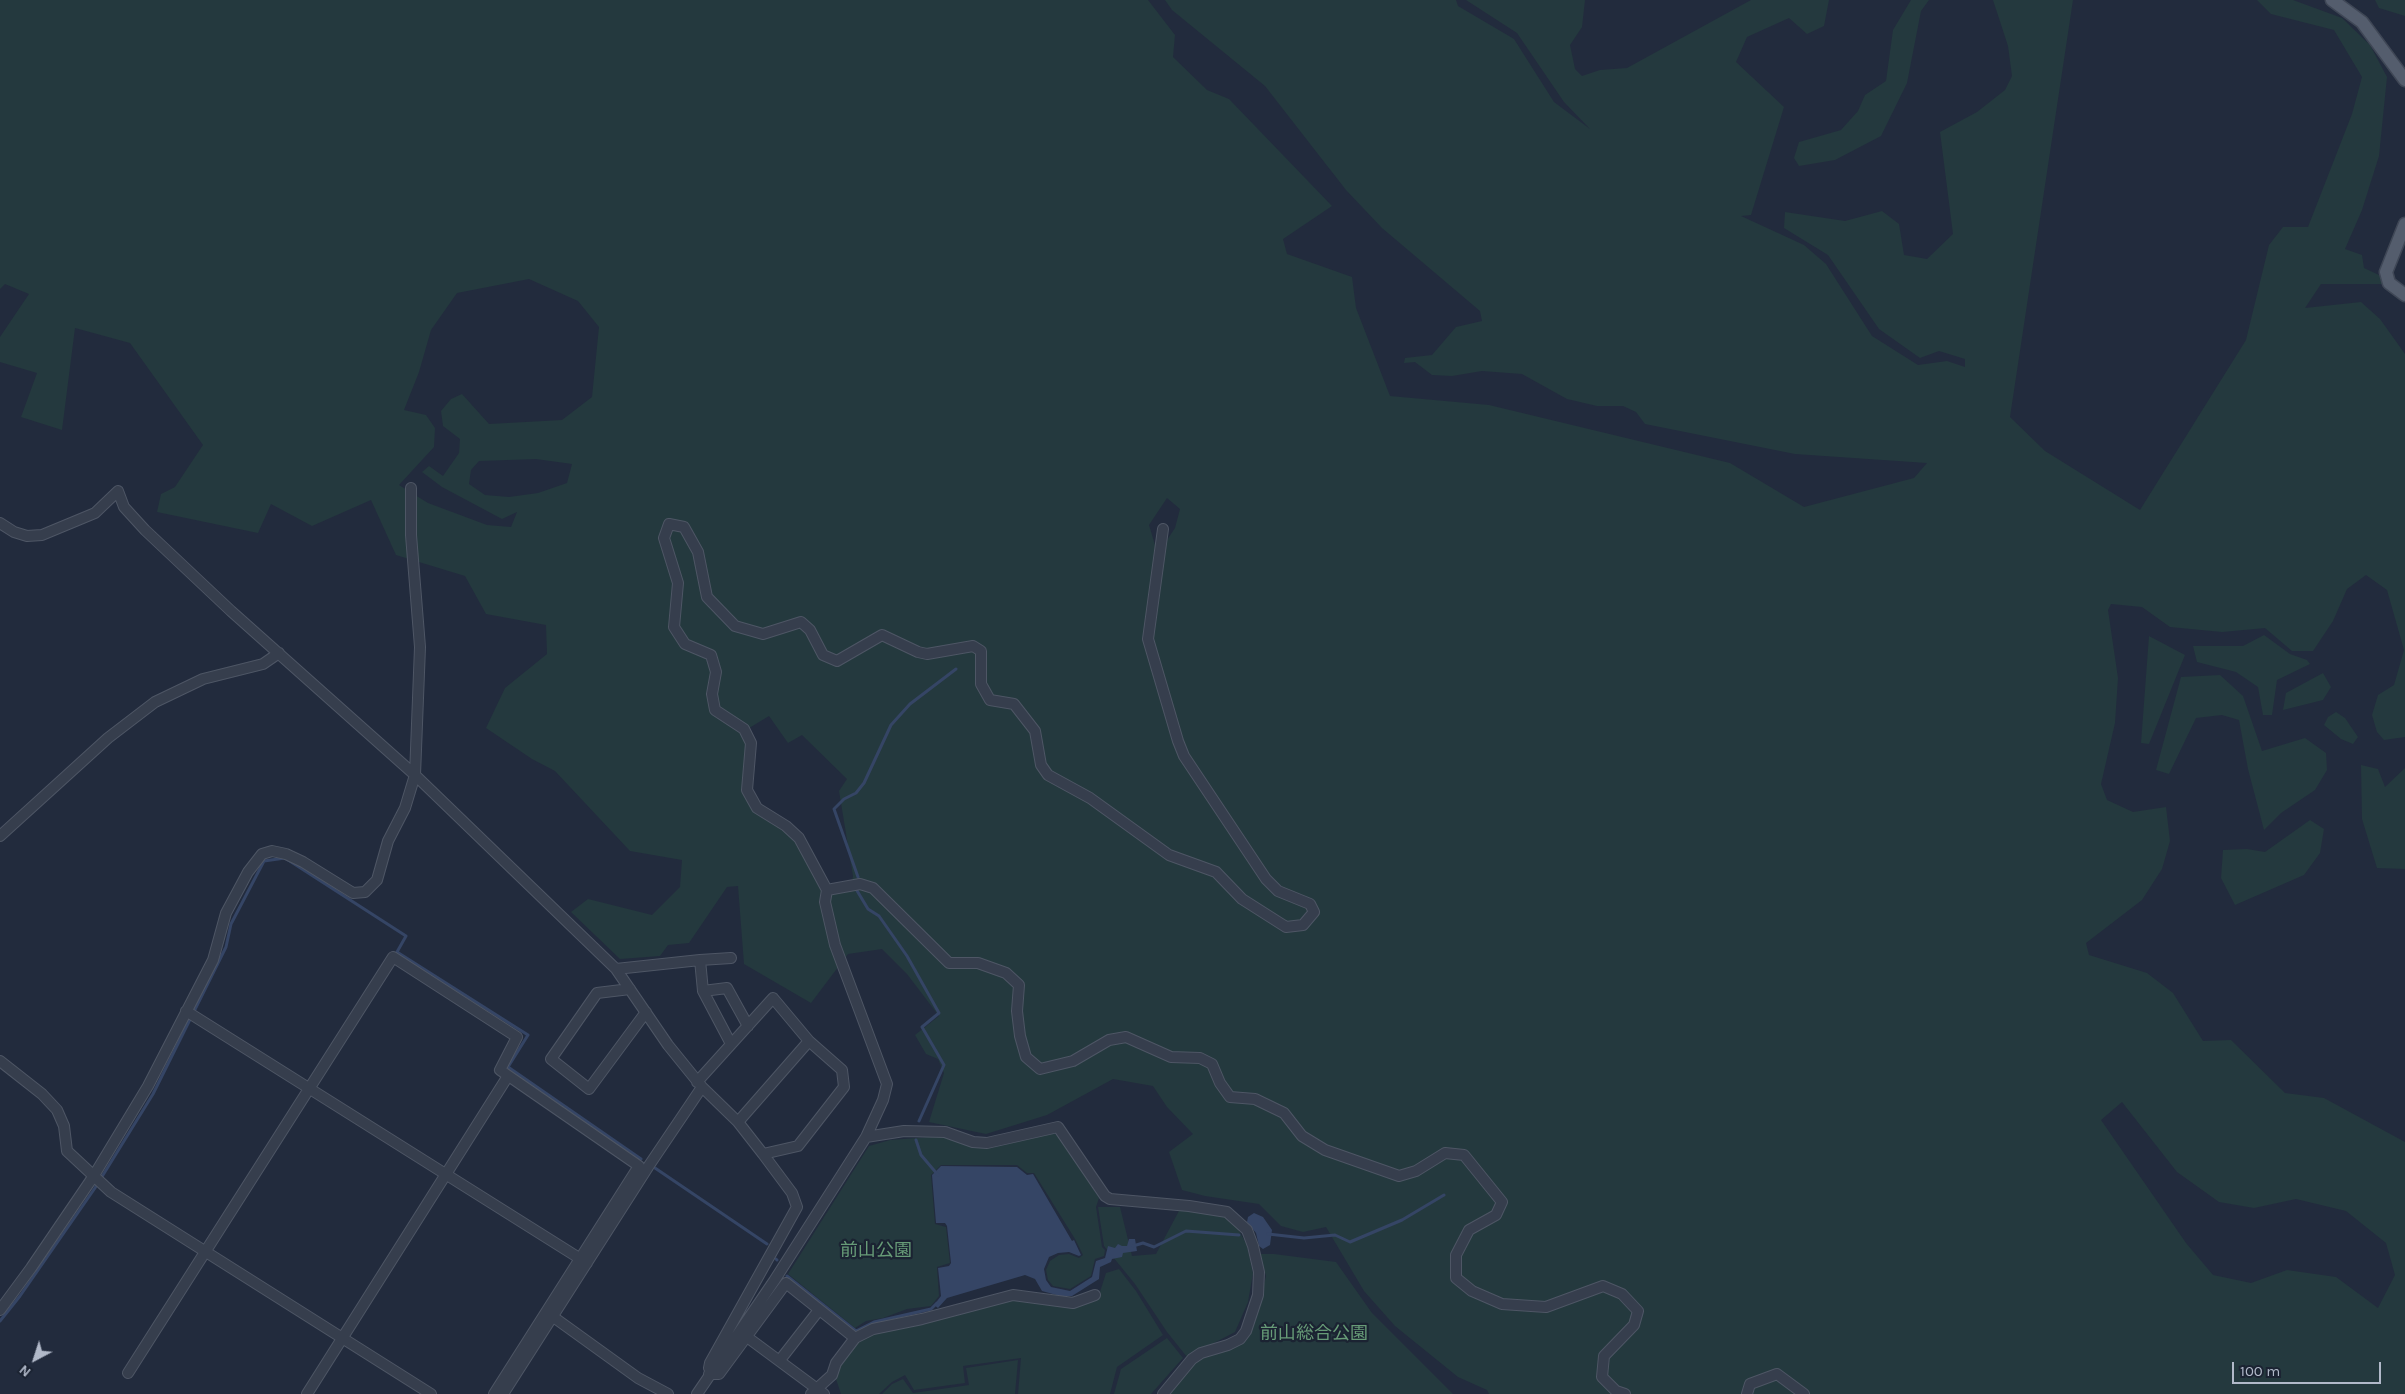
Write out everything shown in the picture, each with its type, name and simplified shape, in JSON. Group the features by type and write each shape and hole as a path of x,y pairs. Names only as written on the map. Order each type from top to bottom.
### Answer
{"main road":[{"path":"2332,0 2362,22 2405,80"},
{"path":"2405,224 2386,272 2389,283 2405,295"}],"street":[{"path":"0,1310 32,1268 93,1177 148,1086 213,960 226,913 248,872 262,854 272,851 286,854 303,862 353,894 365,892 377,880 388,841 405,808 415,775 420,647 411,535 410,488"},
{"path":"0,523 14,532 27,536 42,535 85,519 95,513 118,492 124,506 145,530 231,611 415,775 616,969 668,1045 700,1085 738,1122 763,1154 792,1193 797,1207 710,1363 709,1374"},
{"path":"697,1394 774,1281 866,1138 878,1115 887,1084 835,945 825,902 827,890 799,838 786,826 757,808 747,790 751,743 744,729 715,710 712,694 716,672 711,656 686,644 674,627 678,583 664,538 669,524 684,527 698,552 707,597 735,626 763,634 801,622 810,630 823,655 837,661 882,635 918,652 927,654 972,646 981,651 981,684 990,700 1014,704 1035,731 1041,765 1048,775 1090,798 1169,855 1216,872 1242,899 1286,927 1303,925 1314,912 1310,904 1278,891 1266,879 1184,756 1178,741 1148,639 1163,529"},
{"path":"0,836 108,738 155,702 203,680 263,664 279,653"},
{"path":"827,890 848,884 869,886 948,963 978,963 1006,973 1019,984 1017,1011 1020,1036 1026,1057 1040,1069 1073,1061 1109,1040 1126,1037 1171,1057 1200,1058 1212,1064 1220,1083 1230,1097 1255,1098 1284,1112 1302,1136 1326,1150 1399,1176 1416,1171 1445,1153 1464,1155 1502,1202 1496,1215 1470,1230 1456,1255 1456,1278 1472,1291 1502,1304 1546,1308 1603,1286 1622,1294 1638,1311 1634,1325 1604,1356 1602,1377 1616,1392 1625,1394"},
{"path":"128,1373 393,957 517,1036 500,1070 639,1166 552,1316 503,1394"},
{"path":"616,969 731,958"},
{"path":"700,960 703,992 731,1044"},
{"path":"703,992 727,988 748,1026"},
{"path":"630,989 597,993 551,1059 589,1089 646,1012"},
{"path":"494,1394 700,1085 731,1044 773,998 809,1041 842,1070 844,1087 798,1146 763,1154"},
{"path":"186,1011 583,1260"},
{"path":"738,1122 809,1041"},
{"path":"0,1061 42,1094 57,1110 64,1126 67,1151 104,1186 431,1394"},
{"path":"307,1394 508,1076"},
{"path":"866,1138 904,1130 944,1132 973,1142 987,1143 1058,1127 1105,1196 1110,1199 1188,1206 1228,1212 1247,1230 1259,1272 1258,1295 1246,1331 1240,1338 1228,1345 1201,1353 1192,1359 1163,1394"},
{"path":"709,1374 719,1374 786,1283 855,1338"},
{"path":"747,1337 780,1360 817,1392 832,1375 836,1363 855,1338 873,1330 922,1320 1014,1294 1073,1303 1095,1294"},
{"path":"780,1360 819,1310"},
{"path":"552,1316 638,1378 668,1394"},
{"path":"1747,1394 1750,1384 1777,1374 1804,1394"}],"green space":[{"path":"0,0 1148,0 1175,35 1173,57 1207,90 1229,99 1332,206 1283,239 1287,254 1352,277 1356,308 1390,396 1489,405 1730,463 1804,507 1914,478 1927,463 1795,454 1645,424 1636,412 1623,406 1597,406 1567,399 1522,374 1482,371 1452,376 1432,375 1415,362 1404,363 1405,358 1432,355 1456,327 1482,321 1480,311 1382,228 1346,190 1265,86 1172,10 1165,0 1456,0 1458,6 1514,39 1554,102 1590,129 1564,102 1517,33 1466,0 1585,0 1582,27 1570,45 1575,69 1582,76 1600,70 1627,68 1751,0 1829,0 1824,26 1807,34 1789,18 1747,37 1736,62 1784,107 1751,215 1741,216 1804,245 1826,264 1872,336 1918,365 1947,361 1965,367 1965,359 1939,351 1920,358 1879,329 1828,255 1784,228 1785,212 1845,221 1882,211 1899,224 1904,255 1927,259 1953,234 1940,132 1977,112 2005,90 2012,76 2008,46 1993,0 2073,0 2010,417 2045,451 2140,510 2246,340 2269,245 2283,227 2308,227 2352,114 2362,77 2334,30 2271,14 2257,0 2293,0 2342,18 2370,45 2387,77 2379,156 2362,210 2345,249 2362,255 2364,268 2379,275 2383,284 2321,284 2305,308 2361,302 2380,319 2405,354 2405,737 2384,740 2377,732 2372,715 2378,695 2394,685 2404,650 2387,590 2366,575 2347,589 2333,621 2313,651 2292,651 2265,628 2222,632 2170,627 2142,607 2111,604 2108,610 2118,678 2115,723 2101,784 2107,800 2133,812 2166,807 2170,841 2162,869 2142,900 2086,943 2089,955 2147,973 2173,993 2203,1041 2231,1040 2285,1093 2324,1098 2405,1142 2405,1394 1489,1394 1487,1390 1458,1377 1395,1326 1364,1291 1326,1227 1303,1232 1281,1226 1259,1204 1205,1196 1182,1190 1169,1152 1193,1134 1167,1107 1153,1086 1113,1079 1047,1115 986,1134 929,1122 944,1073 938,1059 926,1054 915,1035 939,1016 907,974 882,949 848,954 811,1003 744,964 738,886 727,887 689,943 668,945 660,956 620,959 571,912 588,899 652,915 680,887 682,860 630,851 555,771 532,759 486,728 505,688 547,654 546,625 486,614 465,576 396,555 371,500 312,526 271,504 258,533 157,512 161,494 175,487 203,445 130,343 75,328 62,430 21,417 37,373 0,362 0,337 29,294 5,284 0,289","holes":["529,279 578,301 599,327 592,397 562,420 489,424 462,394 451,399 441,411 443,426 460,439 459,453 443,476 429,466 422,472 442,487 502,519 517,512 511,527 487,525 428,503 399,485 434,447 435,428 426,415 404,410 419,372 431,330 457,293","536,459 572,464 567,483 538,493 509,497 485,495 469,484 471,470 479,461","1167,498 1180,509 1175,528 1165,543 1155,545 1149,525","769,716 788,743 802,735 847,779 839,791 853,876 851,888 823,894 796,841 743,788 746,744 741,733","2122,1102 2177,1172 2219,1202 2254,1208 2296,1199 2346,1211 2386,1243 2395,1275 2378,1308 2336,1277 2287,1270 2251,1283 2213,1275 2186,1243 2101,1120"]},
{"path":"1911,0 1929,0 1921,11 1907,83 1881,136 1835,160 1799,166 1794,158 1799,142 1841,130 1858,111 1865,95 1886,81 1893,30"},
{"path":"2375,0 2405,0 2405,16 2379,8"},
{"path":"2264,635 2290,654 2307,660 2310,664 2277,680 2272,715 2263,715 2258,687 2236,672 2197,662 2193,646 2243,646"},
{"path":"2149,636 2185,655 2149,744 2141,743"},
{"path":"2323,673 2331,687 2323,700 2283,710 2286,693"},
{"path":"2220,675 2243,696 2262,751 2305,738 2326,753 2327,770 2315,790 2281,813 2264,830 2248,769 2239,720 2222,715 2196,718 2169,774 2156,770 2181,677"},
{"path":"2336,712 2345,718 2358,737 2353,744 2341,739 2324,725 2328,717"},
{"path":"2361,765 2378,769 2385,787 2405,768 2405,869 2377,868 2362,819"},
{"path":"2310,820 2324,829 2320,853 2304,875 2235,905 2221,878 2223,850 2247,849 2265,852"},
{"name":"前山公園","path":"1053,1133 1061,1138 1099,1198 1096,1207 1102,1247 1105,1250 1104,1256 1095,1259 1091,1276 1070,1289 1053,1286 1048,1280 1046,1270 1050,1261 1059,1255 1069,1254 1079,1258 1083,1255 1034,1173 1027,1173 1017,1165 941,1165 931,1175 935,1224 946,1227 950,1263 937,1267 939,1296 931,1306 907,1309 883,1318 866,1321 855,1328 788,1274 869,1146 890,1140 943,1136 978,1148 991,1148"},
{"path":"1098,1207 1120,1207 1132,1256 1156,1254 1180,1209 1228,1218 1238,1229 1247,1245 1253,1273 1248,1302 1235,1332 1187,1357 1167,1332 1135,1284 1104,1246"},
{"name":"前山総合公園","path":"1259,1254 1274,1254 1336,1262 1372,1313 1453,1394 1168,1394 1195,1362 1205,1356 1235,1348 1244,1341 1253,1327 1266,1276"},
{"path":"1119,1269 1136,1291 1163,1335 1117,1367 1110,1394 1018,1394 1021,1358 963,1366 965,1383 914,1390 905,1375 892,1382 879,1394 841,1394 836,1379 839,1365 856,1343 871,1335 1018,1299 1075,1308 1099,1295 1106,1273"},
{"path":"1167,1338 1183,1358 1151,1394 1114,1394 1121,1369"},
{"path":"1018,1360 1015,1394 882,1394 892,1384 903,1379 913,1393 969,1385 966,1368"}],"water":[{"path":"941,1166 1017,1167 1027,1175 1033,1174 1072,1241 1074,1240 1081,1255 1069,1252 1058,1253 1049,1257 1044,1269 1046,1280 1051,1287 1070,1291 1092,1277 1096,1261 1105,1258 1108,1246 1115,1248 1118,1244 1127,1246 1129,1239 1135,1239 1137,1251 1123,1253 1122,1257 1112,1259 1111,1262 1100,1267 1099,1279 1072,1296 1060,1296 1042,1291 1035,1279 1025,1275 947,1298 938,1308 934,1305 941,1296 938,1268 949,1266 951,1263 947,1226 945,1223 936,1223 932,1175"},
{"path":"1254,1213 1263,1217 1272,1230 1270,1245 1263,1249 1259,1246 1256,1233 1247,1222 1248,1217"}],"waterway":[{"path":"858,877 834,809 844,799 856,793 864,783 891,725 910,704 956,669"},
{"path":"0,1321 20,1296 95,1188 153,1094 226,947 231,924 264,861 285,858 406,936 397,952 528,1035 508,1067 641,1159"},
{"path":"856,889 868,909 879,916 907,956 939,1013 922,1027 944,1065 919,1121"},
{"path":"916,1140 921,1155 938,1175"},
{"path":"655,1168 767,1244"},
{"path":"1268,1234 1304,1238 1335,1235 1350,1242 1402,1220 1444,1195"},
{"path":"1133,1246 1143,1243 1154,1247 1186,1231 1239,1235"},
{"path":"787,1276 856,1331 874,1322 931,1309 937,1303"}]}
